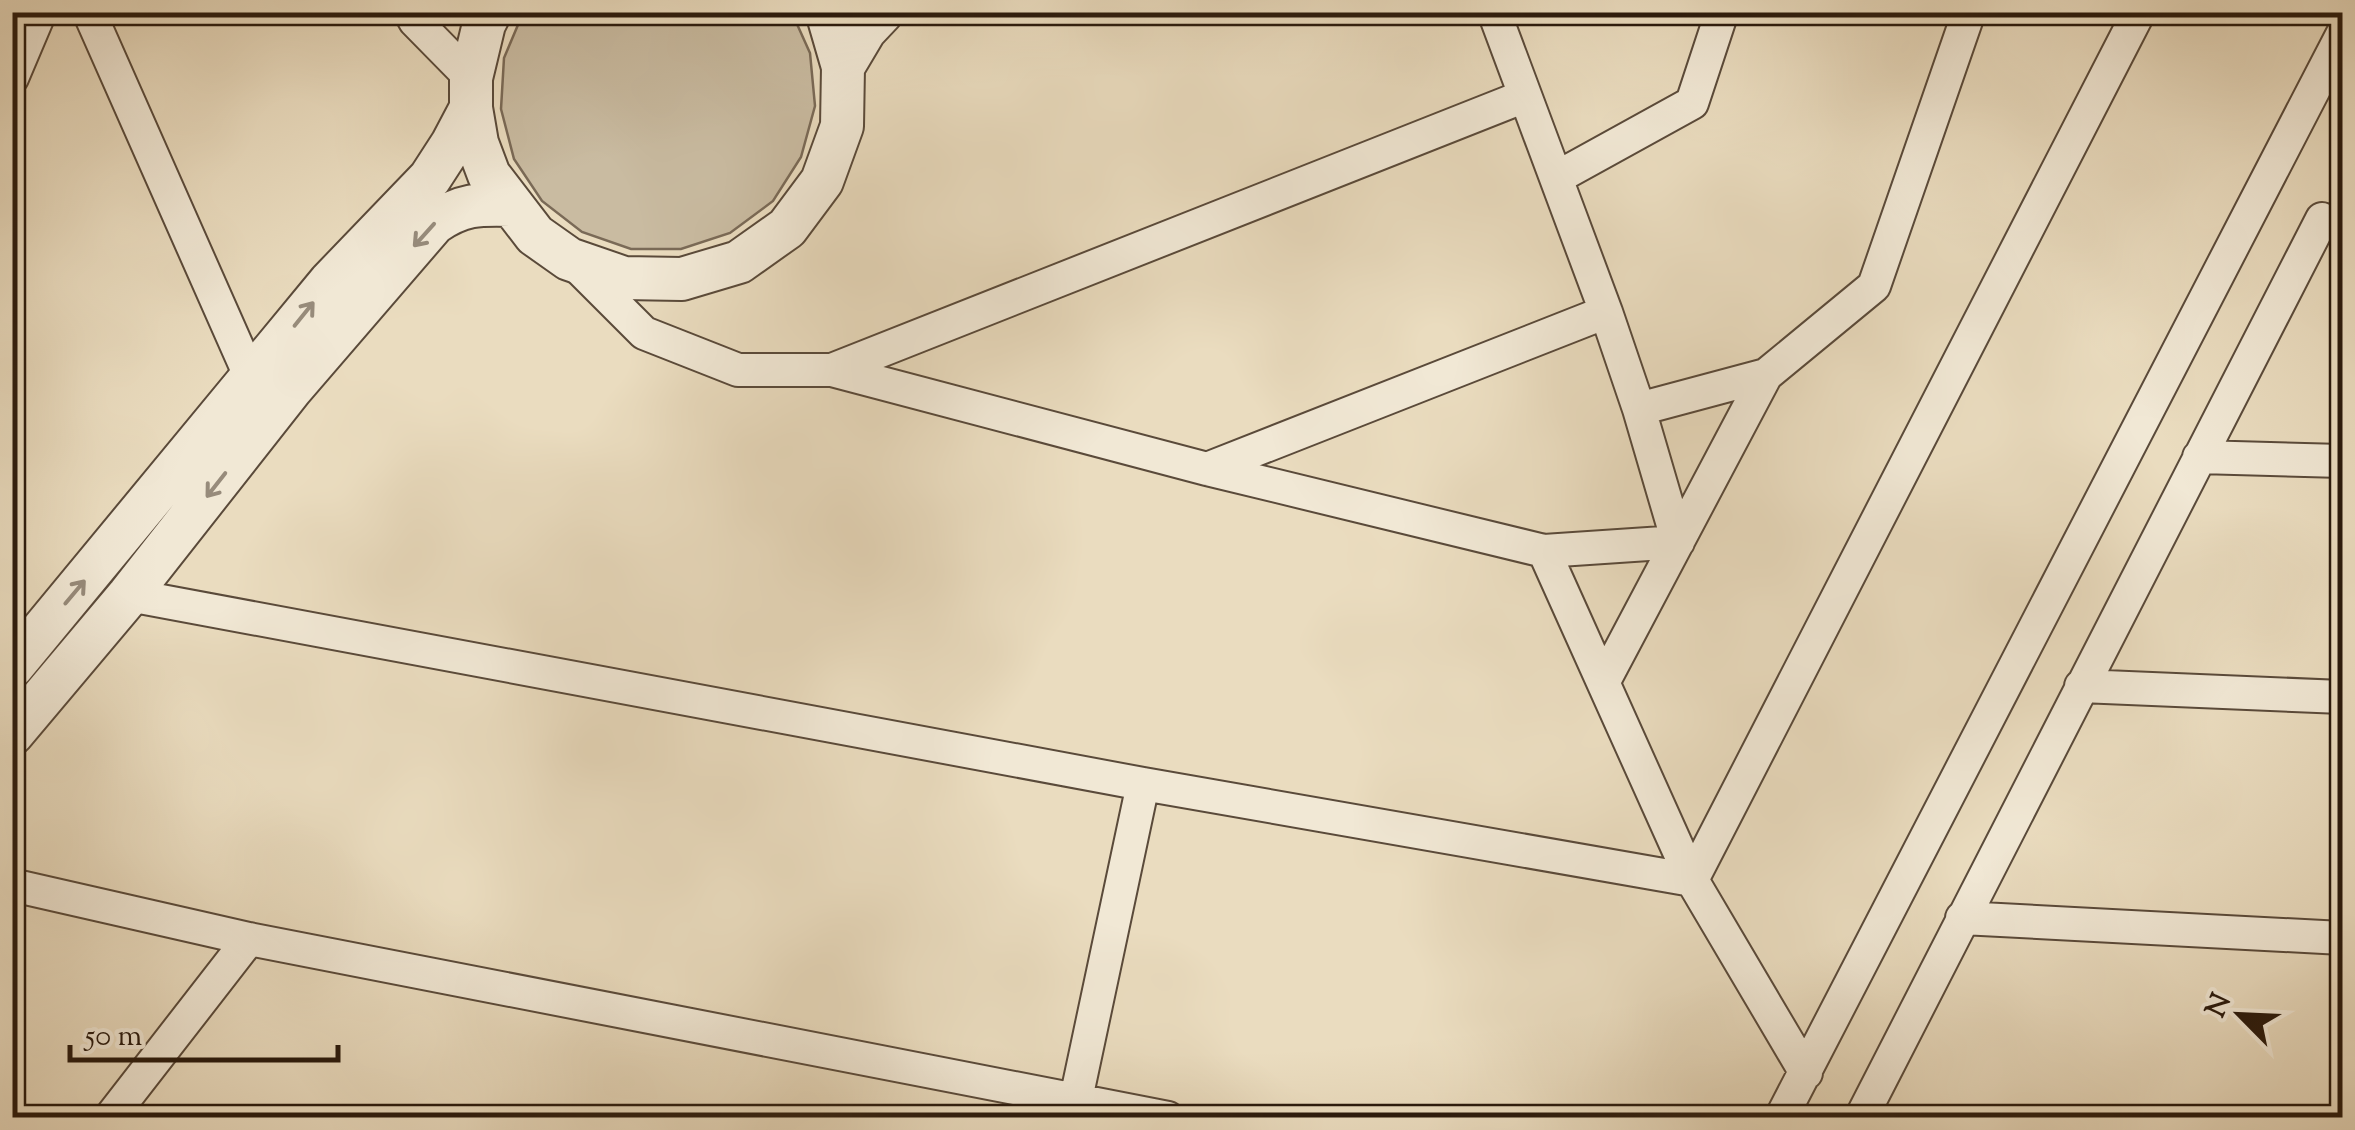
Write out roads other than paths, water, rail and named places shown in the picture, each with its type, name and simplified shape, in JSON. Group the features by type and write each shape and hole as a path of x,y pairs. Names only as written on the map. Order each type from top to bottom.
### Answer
{"street":[{"path":"12,78 40,12"},
{"path":"88,12 251,378"},
{"path":"410,12 471,93 477,142 489,176 535,235 569,258 644,333 738,370 832,370 1208,469 1544,551 1678,542"},
{"path":"12,668 330,282 430,178 452,144 471,93 484,24 490,12"},
{"path":"569,258 624,278 682,279 738,262 787,228 822,181 842,126 843,67 827,12"},
{"path":"843,67 865,30 882,12"},
{"path":"1494,12 1606,312 1678,542"},
{"path":"1556,178 1692,103 1722,12"},
{"path":"1604,682 1766,375 1874,286 1969,12"},
{"path":"1692,880 2139,12"},
{"path":"1780,1118 2342,35"},
{"path":"832,370 1525,96"},
{"path":"12,734 129,595 292,389 434,223 454,209 479,204 511,205"},
{"path":"1861,1118 2322,219 2342,228"},
{"path":"1208,469 1606,312"},
{"path":"1639,410 1766,375"},
{"path":"2199,456 2342,461"},
{"path":"1544,551 1692,880 1806,1073"},
{"path":"129,595 1143,784 1692,880"},
{"path":"2081,686 2342,697"},
{"path":"1076,1099 1143,784"},
{"path":"12,885 249,939 1168,1118"},
{"path":"1962,918 2342,938"},
{"path":"110,1118 249,939"}]}
